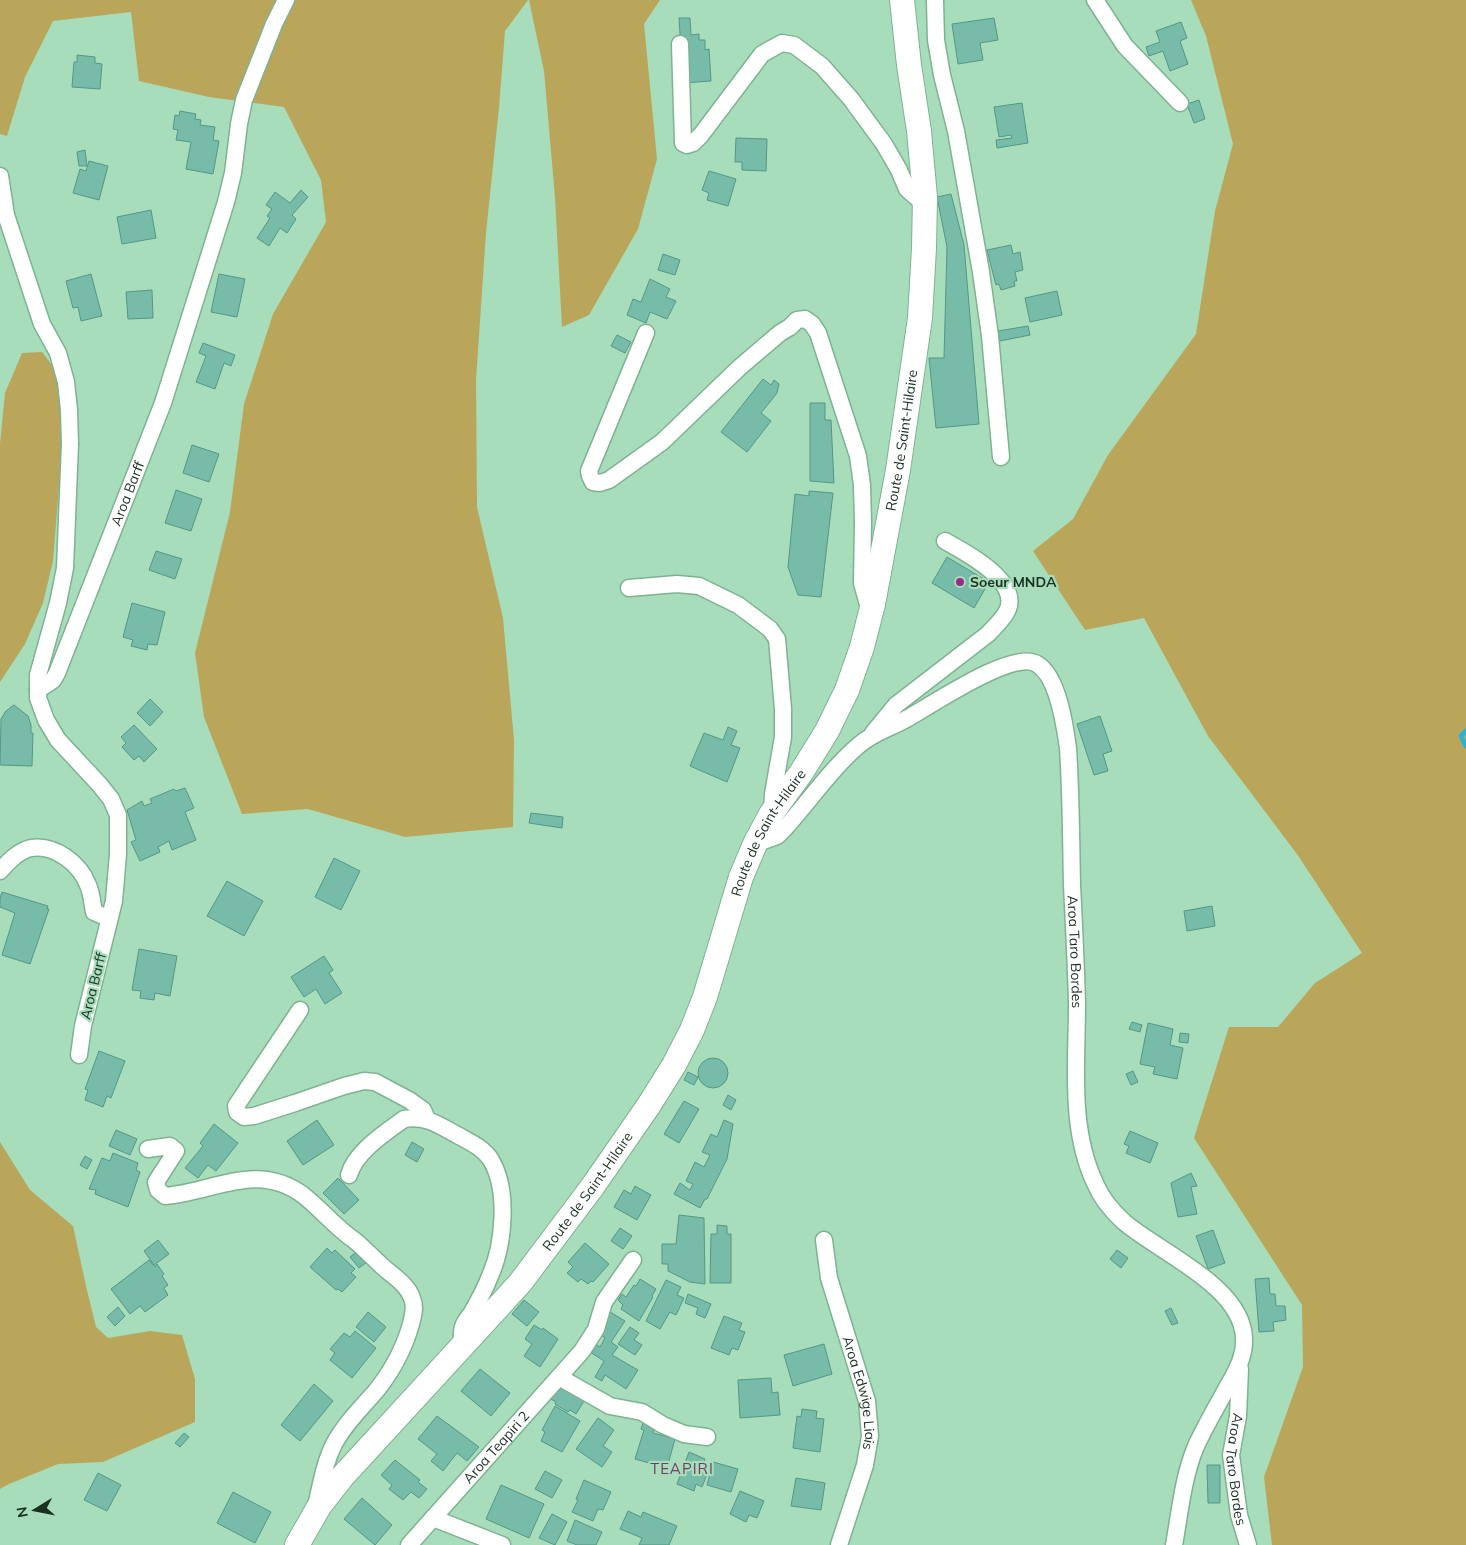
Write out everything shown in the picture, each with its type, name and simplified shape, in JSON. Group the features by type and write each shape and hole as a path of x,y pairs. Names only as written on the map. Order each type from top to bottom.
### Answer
{"main road":[{"name":"Route de Saint-Hilaire","path":"297,1545 314,1515 342,1477 493,1314 542,1255 649,1105 692,1030 705,997 732,904 755,844 772,814 801,773 827,731 847,690 862,647 871,613 898,470 920,318 925,205 919,130 902,0"}],"street":[{"name":"Aroa Barff","path":"38,690 53,680 57,673 163,403 218,230 233,173 244,100 274,24 286,0"},
{"path":"935,0 936,40 942,75 956,131 981,272 990,336 1001,457"},
{"path":"1095,0 1125,46 1180,103"},
{"path":"680,44 683,143 687,145 693,143 702,135 762,54 782,43 794,44 822,66 852,99 884,144 899,170 907,189 925,205"},
{"name":"Aroa Barff","path":"0,176 6,215 42,324 58,354 66,382 70,444 65,568 58,603 38,675 38,698 46,720 58,740 105,791 111,799 118,816 119,832 114,901 83,1026 79,1055"},
{"path":"646,333 589,471 593,482 609,480 662,442 740,367 798,320 805,319 812,324 818,333 832,373 858,456 862,485 862,583 871,613"},
{"name":"Aroa Taro Bordes","path":"755,844 777,836 786,828 843,760 870,736 896,705 988,634 1001,620 1008,608 1009,597 1004,587 985,565 966,552 945,542"},
{"path":"629,588 677,584 699,586 738,606 770,629 777,639 783,709 783,737 772,794 772,814"},
{"name":"Aroa Taro Bordes","path":"870,736 906,719 976,680 1015,662 1028,660 1038,664 1048,676 1056,692 1064,720 1068,748 1076,952 1077,1105 1082,1151 1095,1185 1111,1209 1124,1222 1151,1242 1182,1261 1214,1286 1231,1304 1240,1320 1244,1337 1243,1358 1196,1447 1186,1477 1174,1545"},
{"path":"0,871 19,853 32,848 54,850 68,859 81,872 88,886 94,912 101,916 110,917"},
{"path":"300,1010 236,1106 237,1112 244,1117 254,1116 364,1081 375,1082 409,1100 423,1110 427,1118"},
{"path":"349,1174 359,1156 404,1119 413,1117 427,1118 483,1150 490,1160 500,1187 502,1209 498,1254 482,1294 463,1326 462,1346"},
{"path":"148,1149 170,1146 176,1152 156,1182 158,1190 165,1196 257,1178 273,1180 288,1185 397,1278 407,1288 413,1300 414,1313 403,1349 392,1369 347,1424 335,1443 326,1463 314,1515"},
{"name":"Aroa Edwige Liais","path":"824,1240 829,1278 867,1401 870,1436 865,1465 839,1545"},
{"name":"Aroa Teapiri 2","path":"409,1545 582,1350 596,1329 604,1302 634,1260"},
{"name":"Aroa Taro Bordes","path":"1240,1364 1238,1416 1231,1455 1239,1515 1248,1545"},
{"path":"559,1377 610,1406 642,1412 663,1425 684,1434 706,1437"},
{"path":"433,1518 502,1545"}],"shaded area":[{"path":"0,0 528,0 505,31 486,233 476,380 477,507 503,618 514,740 513,827 405,837 308,809 242,814 204,717 195,653 230,512 244,404 273,314 326,222 321,180 284,107 209,97 139,81 131,12 53,21 25,77 7,136 0,134"},
{"path":"529,0 660,0 644,24 657,159 638,229 589,315 562,327 555,197 544,71"},
{"path":"1191,0 1466,0 1466,1545 1272,1545 1264,1477 1303,1367 1302,1305 1194,1138 1229,1027 1278,1027 1315,983 1362,953 1297,854 1208,736 1144,618 1085,630 1033,551 1073,519 1108,455 1196,334 1215,211 1233,144 1206,36"},
{"path":"42,352 60,375 64,424 53,561 43,603 25,644 0,682 0,444 5,393 22,353"},
{"path":"0,1142 30,1190 73,1226 96,1327 108,1338 150,1331 182,1335 195,1379 195,1422 103,1462 58,1464 0,1489"}],"building":[{"path":"679,18 690,18 691,35 699,34 699,40 705,40 705,50 709,49 711,81 683,83"},
{"path":"994,18 998,40 980,43 983,60 958,64 952,24"},
{"path":"1181,22 1187,38 1180,41 1188,64 1170,71 1163,51 1149,56 1146,47 1160,42 1156,31"},
{"path":"77,55 95,57 95,63 102,64 100,89 72,87 74,62 77,62"},
{"path":"1199,100 1205,119 1194,123 1187,104"},
{"path":"1022,103 1028,143 997,148 996,140 1012,138 1011,135 999,137 994,107"},
{"path":"180,111 196,114 195,119 201,120 200,125 215,127 213,140 219,141 213,174 186,169 191,142 176,140 178,130 173,129 175,115 179,116"},
{"path":"736,138 767,139 766,171 742,170 742,162 735,162"},
{"path":"85,150 87,166 79,166 77,152"},
{"path":"89,161 108,166 99,200 73,193 80,169 86,171"},
{"path":"709,171 736,179 728,206 707,200 709,193 702,190"},
{"path":"301,190 308,197 292,215 296,219 287,233 280,228 269,246 257,238 270,218 267,216 272,209 266,205 275,192 290,203"},
{"path":"951,194 964,245 979,424 936,428 929,358 944,358 947,247 937,197"},
{"path":"151,210 156,238 122,244 117,217"},
{"path":"1011,245 1013,254 1020,252 1023,270 1015,272 1017,281 1014,281 1015,286 1001,290 999,284 996,285 987,250"},
{"path":"663,254 680,260 675,275 658,270"},
{"path":"91,274 102,316 81,321 78,307 73,308 66,281"},
{"path":"219,274 245,279 237,317 211,312"},
{"path":"650,279 670,289 666,297 676,301 667,319 650,312 646,323 627,315 633,299 641,302"},
{"path":"152,290 153,318 128,319 126,292"},
{"path":"1057,291 1062,315 1030,322 1025,298"},
{"path":"1028,326 1030,335 1000,341 998,331"},
{"path":"617,335 631,342 625,353 611,346"},
{"path":"203,343 235,355 231,366 224,363 215,389 196,382 206,356 199,353"},
{"path":"763,379 771,385 774,380 779,384 777,393 761,413 771,421 747,452 721,432"},
{"path":"810,403 825,403 825,420 831,420 834,483 810,481"},
{"path":"192,445 219,454 209,482 183,473"},
{"path":"176,490 202,499 191,531 165,523"},
{"path":"809,491 833,493 821,597 798,595 788,567 795,494 809,496"},
{"path":"156,551 182,559 175,579 149,570"},
{"name":"Soeur MNDA","path":"947,557 989,582 974,608 932,583"},
{"path":"132,603 165,612 157,645 148,644 147,650 131,646 133,640 123,637"},
{"path":"150,699 163,712 150,726 137,713"},
{"path":"14,705 28,716 31,725 31,733 33,733 32,766 0,765 1,719 6,711"},
{"path":"1100,716 1112,751 1103,754 1108,771 1094,775 1077,724"},
{"path":"134,725 157,749 144,762 139,756 134,760 122,747 126,743 121,737"},
{"path":"728,727 737,731 731,745 740,748 727,782 690,766 704,733 723,740"},
{"path":"185,788 194,808 185,812 196,840 172,850 169,841 158,847 160,852 140,861 131,842 136,840 127,810 142,801 144,806 152,803 150,799 174,789 176,791"},
{"path":"531,813 563,817 562,828 529,823"},
{"path":"334,858 360,871 341,910 315,897"},
{"path":"227,881 263,901 244,936 207,916"},
{"path":"2,892 48,906 47,909 49,909 30,964 2,955 15,913 0,907"},
{"path":"1212,906 1215,926 1187,931 1184,911"},
{"path":"139,949 177,956 170,996 155,993 154,1000 140,998 141,991 132,990"},
{"path":"324,956 333,970 329,973 342,993 325,1004 316,989 304,997 291,977"},
{"path":"1132,1022 1142,1025 1140,1032 1129,1029"},
{"path":"1148,1023 1173,1029 1170,1045 1183,1048 1177,1079 1153,1074 1155,1067 1140,1064"},
{"path":"1180,1033 1189,1034 1188,1043 1179,1042"},
{"path":"99,1051 125,1061 111,1098 107,1096 103,1107 85,1100 88,1090 85,1089"},
{"path":"713,1058 719,1059 727,1067 727,1079 719,1087 713,1088 707,1087 699,1079 698,1073 699,1067 707,1059"},
{"path":"1133,1071 1138,1082 1131,1085 1126,1074"},
{"path":"688,1072 698,1077 694,1085 684,1080"},
{"path":"728,1095 736,1100 731,1110 723,1105"},
{"path":"684,1101 699,1109 679,1143 664,1134"},
{"path":"317,1120 334,1145 303,1165 287,1141"},
{"path":"724,1120 733,1124 727,1159 707,1199 705,1199 700,1208 674,1194 680,1183 690,1190 693,1184 686,1181 695,1162 704,1167 710,1155 702,1152 711,1134 717,1137"},
{"path":"214,1124 238,1143 216,1171 208,1165 198,1178 185,1168 203,1146 200,1143"},
{"path":"116,1130 137,1139 130,1155 109,1146"},
{"path":"1130,1131 1158,1143 1150,1163 1126,1153 1129,1146 1124,1144"},
{"path":"412,1142 424,1149 417,1162 405,1155"},
{"path":"113,1153 138,1163 136,1170 140,1172 128,1207 95,1194 96,1190 89,1189 102,1158 110,1161"},
{"path":"85,1156 92,1160 87,1169 80,1165"},
{"path":"1191,1173 1197,1186 1191,1187 1197,1214 1178,1217 1171,1183"},
{"path":"338,1178 359,1200 344,1214 323,1193"},
{"path":"635,1186 651,1195 637,1220 614,1207 624,1190 631,1194"},
{"path":"679,1215 704,1218 705,1284 690,1282 668,1271 668,1264 662,1264 662,1244 676,1244"},
{"path":"717,1225 727,1226 727,1234 731,1234 731,1283 710,1283 711,1234 717,1234"},
{"path":"620,1228 632,1236 623,1249 611,1241"},
{"path":"1213,1230 1225,1263 1208,1269 1196,1236"},
{"path":"158,1240 169,1254 154,1265 144,1251"},
{"path":"585,1243 609,1264 593,1282 591,1281 588,1284 581,1279 578,1282 567,1273 573,1267 568,1262"},
{"path":"327,1248 332,1253 335,1250 355,1269 351,1273 356,1277 342,1292 338,1289 336,1290 310,1267"},
{"path":"1117,1250 1128,1258 1121,1268 1110,1259"},
{"path":"358,1251 367,1262 359,1268 350,1257"},
{"path":"149,1260 155,1267 157,1264 164,1274 162,1276 168,1285 164,1288 168,1295 145,1312 140,1306 130,1314 111,1289"},
{"path":"1269,1278 1270,1294 1275,1294 1276,1306 1285,1306 1286,1320 1273,1322 1274,1331 1259,1332 1255,1279"},
{"path":"640,1279 656,1289 639,1321 621,1309 623,1305 618,1300 622,1294 626,1297"},
{"path":"666,1280 681,1287 677,1295 684,1298 676,1315 670,1312 660,1329 646,1321"},
{"path":"688,1294 711,1304 705,1318 696,1314 698,1308 685,1303"},
{"path":"524,1300 539,1312 527,1326 512,1314"},
{"path":"118,1307 125,1316 115,1326 107,1317"},
{"path":"1171,1308 1178,1323 1172,1325 1165,1311"},
{"path":"368,1312 386,1327 374,1342 356,1327"},
{"path":"610,1312 625,1321 611,1342 618,1347 612,1355 638,1370 626,1389 605,1375 602,1381 595,1377 604,1361 587,1350 592,1342 600,1347 605,1338 597,1333"},
{"path":"724,1316 742,1323 739,1330 745,1332 738,1350 732,1348 729,1355 711,1348"},
{"path":"534,1325 542,1330 543,1328 558,1339 540,1367 524,1356 532,1344 525,1339"},
{"path":"630,1327 639,1333 634,1340 642,1345 635,1355 618,1344"},
{"path":"355,1331 376,1348 352,1378 330,1360 335,1353 330,1349 344,1333 350,1337"},
{"path":"824,1344 832,1374 793,1386 784,1355"},
{"path":"480,1369 510,1393 491,1416 461,1391"},
{"path":"771,1378 772,1393 778,1392 780,1415 740,1418 738,1380"},
{"path":"314,1384 333,1401 300,1441 281,1425"},
{"path":"559,1386 584,1401 576,1414 570,1410 568,1412 555,1404 556,1402 551,1399"},
{"path":"555,1406 580,1421 562,1452 541,1441 545,1432 542,1430"},
{"path":"802,1409 817,1411 816,1418 824,1419 820,1452 793,1448 797,1416 801,1417"},
{"path":"437,1416 479,1447 467,1461 457,1453 443,1471 431,1461 437,1454 418,1439"},
{"path":"598,1418 614,1430 603,1446 612,1452 602,1467 576,1449"},
{"path":"644,1420 655,1424 653,1433 675,1439 667,1468 635,1459 644,1430 641,1429"},
{"path":"184,1433 189,1437 180,1447 175,1443"},
{"path":"689,1452 705,1459 702,1466 709,1469 702,1487 696,1484 694,1491 677,1484"},
{"path":"395,1460 420,1480 418,1482 427,1489 419,1498 411,1492 403,1500 389,1489 392,1485 381,1475"},
{"path":"713,1462 738,1469 731,1492 707,1485"},
{"path":"1207,1465 1220,1465 1220,1503 1208,1503"},
{"path":"545,1471 562,1480 552,1498 535,1489"},
{"path":"98,1473 121,1485 107,1511 84,1500"},
{"path":"796,1478 825,1483 821,1510 791,1506"},
{"path":"584,1480 611,1492 603,1510 598,1509 593,1521 572,1512"},
{"path":"501,1485 544,1504 529,1538 486,1519"},
{"path":"740,1491 764,1501 757,1518 749,1515 746,1522 730,1514"},
{"path":"233,1492 271,1512 255,1543 217,1523"},
{"path":"362,1498 392,1525 375,1545 344,1519"},
{"path":"628,1511 641,1517 643,1512 677,1526 669,1545 639,1545 642,1538 620,1529"},
{"path":"552,1514 567,1522 555,1545 539,1538"},
{"path":"575,1520 602,1532 596,1545 577,1545 567,1541"}],"waterway":[{"path":"1466,731 1461,736 1466,746"}],"place":[{"name":"Soeur MNDA","path":"960,582"}],"district":[{"name":"TEAPIRI","path":"682,1468"}]}
